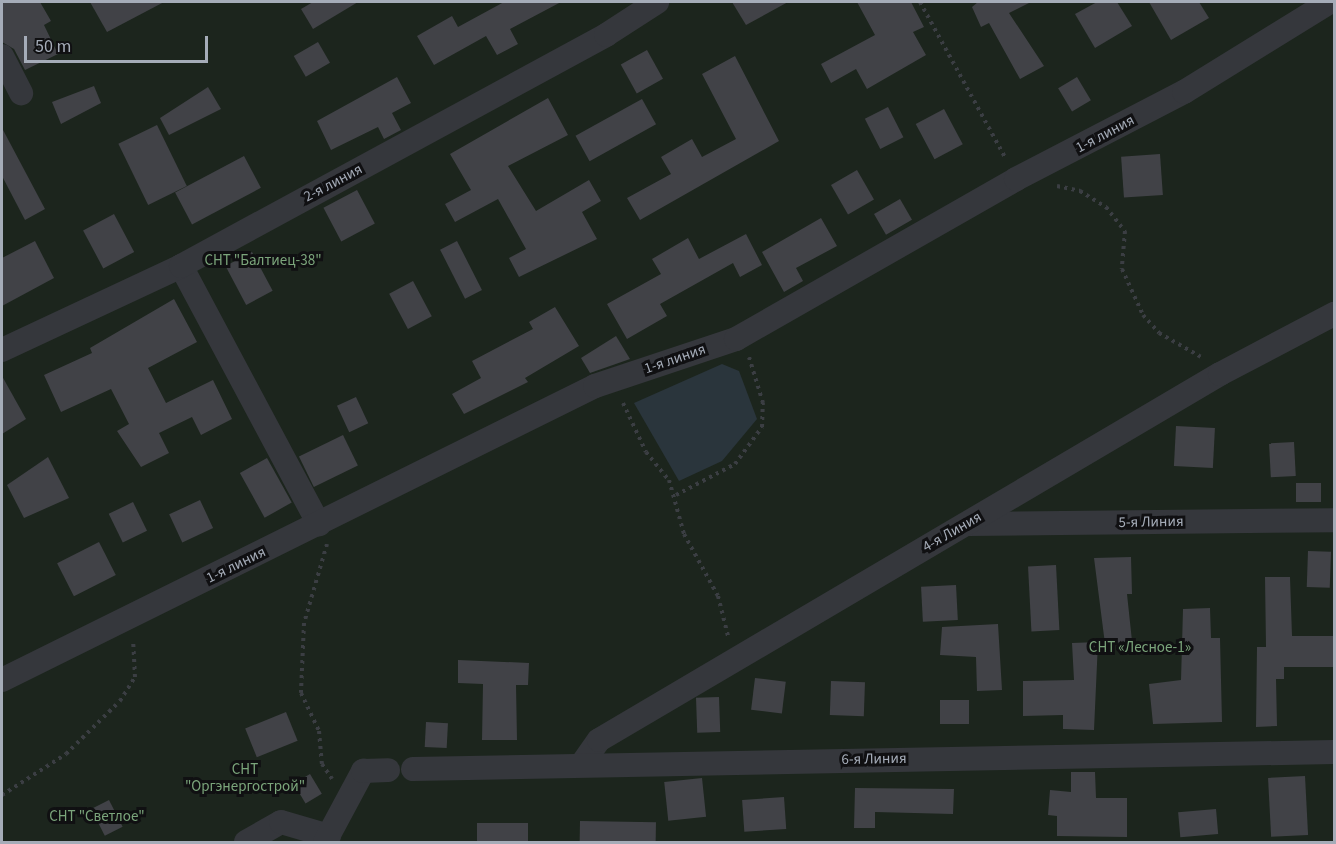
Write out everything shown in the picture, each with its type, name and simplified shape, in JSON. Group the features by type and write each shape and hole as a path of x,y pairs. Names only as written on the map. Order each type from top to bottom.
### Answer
{"street":[{"name":"2-я линия","path":"2,350 181,266 606,35 657,2"},
{"name":"1-я линия","path":"2,680 602,384 743,334 1027,173 1184,93 1330,2"},
{"path":"2,56 21,93"},
{"path":"181,266 319,524"},
{"name":"4-я Линия","path":"582,764 599,740 1220,374 1335,314"},
{"name":"5-я Линия","path":"967,524 1335,520"},
{"name":"6-я Линия","path":"413,769 582,764 1335,752"},
{"path":"246,843 281,822 327,839 363,771 388,771"}],"path":[{"path":"920,2 1027,173 1046,183 1080,191 1106,207 1125,231 1122,269 1143,315 1159,333 1189,346 1220,374"},
{"path":"676,495 735,464 762,427 763,403 743,334"},
{"path":"602,384 632,415 646,452 676,495 684,534 718,596 740,658"},
{"path":"319,524 328,554 304,622 301,693 319,731 322,764 347,801"},
{"path":"2,795 66,754 120,701 135,677 131,630 137,613"}],"green space":[{"path":"2,2 1334,2 1334,842 2,842"}],"shaded area":[{"path":"722,364 739,371 757,419 722,461 679,481 634,403"}],"building":[{"path":"2,2 40,2 51,21 44,25 58,54 25,70 14,49 2,42"},
{"path":"90,2 164,2 107,32"},
{"path":"313,2 358,2 313,29 301,9"},
{"path":"504,2 561,2 510,29 518,44 497,55 486,36 434,65 417,36 452,16 458,27"},
{"path":"732,2 788,2 746,25"},
{"path":"857,2 911,2 924,27 913,32 926,55 867,89 856,69 831,83 821,64 875,35"},
{"path":"978,2 1031,2 1009,13 1044,66 1020,79 989,23 981,27 972,7"},
{"path":"1097,2 1117,2 1132,26 1095,48 1075,14"},
{"path":"1149,2 1199,2 1209,18 1171,40"},
{"path":"318,42 330,63 306,77 294,56"},
{"path":"647,50 663,79 637,93 621,65"},
{"path":"735,56 779,141 640,220 627,198 671,174 661,157 692,139 702,157 736,139 702,74"},
{"path":"397,77 411,103 392,113 401,130 384,139 378,127 331,150 317,121"},
{"path":"1077,77 1091,100 1072,111 1058,88"},
{"path":"94,86 101,103 61,124 52,102"},
{"path":"208,87 221,109 169,135 160,118"},
{"path":"548,98 568,135 508,166 536,211 589,180 601,201 582,212 597,239 519,277 509,258 526,249 498,199 455,222 445,204 471,190 450,154"},
{"path":"642,99 656,124 590,161 576,136"},
{"path":"888,107 903,137 880,149 865,119"},
{"path":"944,109 963,144 935,159 916,124"},
{"path":"157,125 187,186 148,205 118,144"},
{"path":"2,128 45,209 25,220 2,176"},
{"path":"1160,154 1163,195 1124,198 1121,157"},
{"path":"244,156 261,188 192,224 175,193"},
{"path":"857,170 874,199 848,214 831,185"},
{"path":"357,190 375,224 341,241 323,208"},
{"path":"900,199 912,220 886,235 874,214"},
{"path":"114,214 134,252 103,268 83,230"},
{"path":"821,218 837,246 796,268 803,281 784,292 762,252"},
{"path":"746,234 762,265 740,277 733,263 660,304 667,316 627,339 607,304 661,274 652,259 688,238 699,259"},
{"path":"35,241 54,278 2,306 2,258"},
{"path":"457,241 482,290 465,299 440,250"},
{"path":"252,252 273,291 246,305 226,266"},
{"path":"413,281 432,316 408,329 389,294"},
{"path":"174,299 197,342 148,368 166,403 213,380 232,419 201,435 192,417 159,433 169,453 141,467 117,431 129,424 111,389 61,412 44,375 92,353 90,348"},
{"path":"555,307 579,346 525,378 528,382 464,414 452,394 481,378 472,361 533,329 529,322"},
{"path":"616,336 630,359 590,373 581,358"},
{"path":"2,376 26,419 2,434"},
{"path":"356,397 368,423 349,432 337,406"},
{"path":"1176,426 1215,428 1213,468 1174,466"},
{"path":"343,435 358,466 314,487 299,456"},
{"path":"1294,442 1296,476 1271,477 1269,443"},
{"path":"48,457 69,498 24,518 7,485"},
{"path":"267,458 292,503 265,518 240,473"},
{"path":"1296,483 1321,483 1321,502 1296,502"},
{"path":"200,500 213,528 182,542 169,514"},
{"path":"133,502 147,531 123,543 109,514"},
{"path":"99,542 116,575 74,596 57,563"},
{"path":"1308,551 1331,552 1330,588 1307,587"},
{"path":"1131,557 1132,594 1127,594 1132,641 1105,644 1094,558"},
{"path":"1056,565 1059,630 1031,631 1028,566"},
{"path":"1265,577 1290,577 1292,636 1335,636 1335,667 1284,667 1284,679 1276,679 1277,726 1256,727 1257,647 1266,647"},
{"path":"956,585 958,620 923,622 921,587"},
{"path":"1210,608 1211,638 1220,638 1222,722 1153,724 1149,684 1181,680 1183,609"},
{"path":"998,624 1002,690 977,691 976,657 940,655 942,627"},
{"path":"1098,642 1094,730 1063,729 1063,715 1023,716 1023,681 1074,680 1072,643"},
{"path":"458,660 529,663 528,685 516,685 517,740 482,740 483,684 458,683"},
{"path":"755,678 786,682 782,714 751,710"},
{"path":"831,681 865,682 864,716 830,715"},
{"path":"719,697 720,732 697,733 696,698"},
{"path":"940,700 969,700 969,724 940,724"},
{"path":"286,712 298,741 257,757 245,728"},
{"path":"426,722 448,723 447,748 425,747"},
{"path":"1071,772 1095,772 1096,798 1127,798 1127,837 1057,836 1057,816 1048,815 1050,790 1071,792"},
{"path":"310,774 322,794 306,804 294,784"},
{"path":"1305,776 1308,835 1271,837 1268,778"},
{"path":"702,778 706,817 668,821 664,782"},
{"path":"855,788 954,789 953,814 875,812 875,828 854,828"},
{"path":"784,797 786,829 744,832 742,800"},
{"path":"109,800 123,827 105,836 91,809"},
{"path":"1216,809 1218,834 1180,837 1178,812"},
{"path":"580,821 656,822 656,842 580,842"},
{"path":"477,823 528,823 528,842 477,842"}],"park label":[{"name":"СНТ \"Балтиец-38\"","path":"263,261"},
{"name":"СНТ «Лесное-1»","path":"1140,648"},
{"name":"СНТ \"Оргэнергострой\"","path":"245,778"},
{"name":"СНТ \"Светлое\"","path":"97,817"}]}
